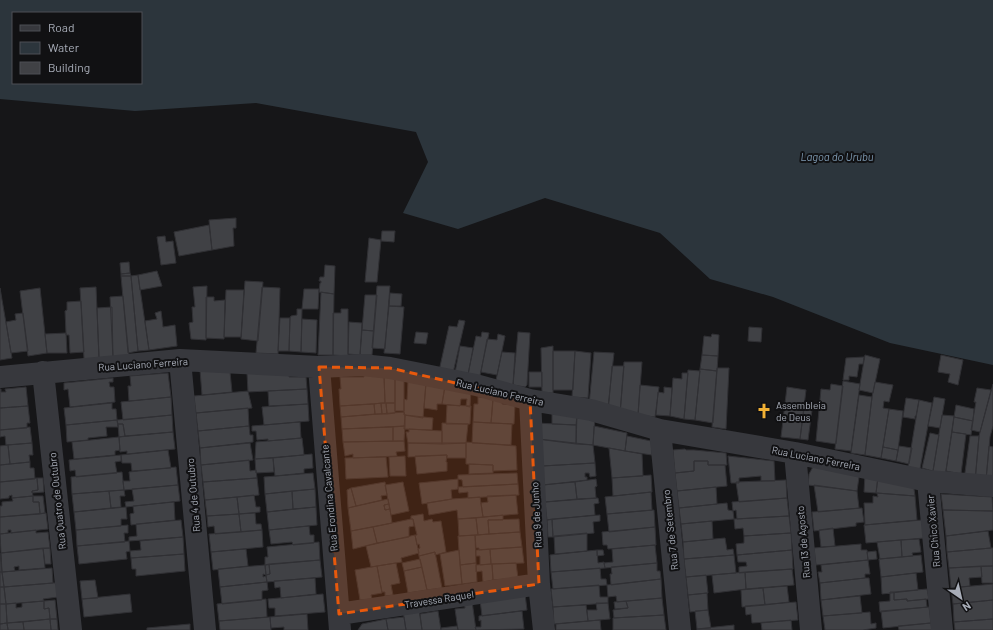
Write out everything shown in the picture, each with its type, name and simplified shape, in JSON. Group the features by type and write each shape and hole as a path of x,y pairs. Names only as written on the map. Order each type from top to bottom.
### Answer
{"street":[{"name":"Rua Luciano Ferreira","path":"0,376 180,360 319,366 362,365 390,368 476,385 530,400 591,410 660,430 795,453 928,481 993,486"},
{"name":"Rua 4 de Outubro","path":"180,360 205,630"},
{"name":"Rua Erondina Cavalcante","path":"319,366 340,622"},
{"name":"Rua Quatro de Outubro","path":"43,372 71,630"},
{"name":"Rua 9 de Junho","path":"530,400 539,584 544,630"},
{"name":"Rua 7 de Setembro","path":"660,430 680,630"},
{"name":"Rua 13 de Agosto","path":"795,453 811,630"},
{"name":"Rua Chico Xavier","path":"928,481 942,630"},
{"name":"Travessa Raquel","path":"340,622 539,584"}],"highlighted area":[{"path":"319,367 390,368 530,400 539,584 339,614"}],"water":[{"name":"Lagoa do Urubu","path":"0,0 993,0 993,365 890,343 773,297 710,279 660,233 545,198 458,229 403,213 428,162 416,132 256,103 135,111 0,99"}],"building":[{"path":"236,218 236,228 233,228 234,246 212,250 209,220"},
{"path":"209,225 212,250 179,256 174,232"},
{"path":"382,231 395,231 394,242 381,241"},
{"path":"165,236 166,242 173,241 176,263 161,265 157,237"},
{"path":"369,238 381,240 377,282 365,282"},
{"path":"129,262 130,273 121,274 120,263"},
{"path":"325,265 335,266 334,294 319,292 321,281 319,281 320,277 324,277"},
{"path":"157,271 162,286 140,290 138,275"},
{"path":"130,273 131,276 121,276 121,274"},
{"path":"138,275 149,350 138,351 131,276"},
{"path":"121,276 131,276 138,351 128,353"},
{"path":"245,281 263,282 258,341 241,339"},
{"path":"207,286 206,340 191,339 189,323 193,322 192,307 195,307 193,287"},
{"path":"377,286 390,286 385,349 372,348"},
{"path":"96,287 99,358 84,359 80,288"},
{"path":"262,287 280,288 278,354 256,353"},
{"path":"0,288 12,358 0,360"},
{"path":"40,288 47,353 28,356 20,291"},
{"path":"304,289 319,289 318,309 302,309"},
{"path":"226,290 244,290 241,337 224,337"},
{"path":"321,292 334,294 333,355 318,355"},
{"path":"390,293 402,294 401,306 389,306"},
{"path":"365,295 377,295 374,331 362,330"},
{"path":"123,296 129,357 113,358 110,297"},
{"path":"206,297 214,297 214,301 225,300 224,339 206,338"},
{"path":"81,301 84,352 70,353 69,335 66,335 65,311 67,310 67,302"},
{"path":"389,306 404,307 400,354 384,353"},
{"path":"112,307 113,358 99,358 97,308"},
{"path":"297,309 302,309 301,352 289,351 290,318 291,316 297,315"},
{"path":"341,309 348,309 348,356 333,355 333,313 341,313"},
{"path":"161,311 163,327 175,325 177,346 149,350 145,321 157,319 155,313"},
{"path":"23,313 28,351 11,353 6,322 16,320 15,314"},
{"path":"280,318 290,318 289,351 278,351"},
{"path":"302,319 317,320 316,353 301,352"},
{"path":"459,320 465,321 453,373 439,371 449,326 457,327"},
{"path":"349,322 362,323 360,355 348,354"},
{"path":"749,327 762,328 761,342 748,341"},
{"path":"362,330 374,331 372,355 360,355"},
{"path":"416,332 428,333 426,344 414,343"},
{"path":"482,332 489,333 479,380 467,379 476,336 481,337"},
{"path":"518,332 530,333 527,385 525,387 513,385"},
{"path":"66,333 67,353 47,353 45,334"},
{"path":"498,334 505,336 497,375 481,372 487,339 497,340"},
{"path":"712,334 719,335 718,356 702,355 704,336 711,337"},
{"path":"460,346 473,348 468,375 455,373"},
{"path":"553,346 553,393 542,393 541,348"},
{"path":"553,351 575,351 573,390 553,390"},
{"path":"575,351 591,353 588,398 572,397"},
{"path":"502,352 515,353 513,385 495,385"},
{"path":"594,352 614,353 608,407 589,405"},
{"path":"702,355 718,356 717,371 700,369"},
{"path":"865,355 880,359 873,393 859,390"},
{"path":"941,355 963,360 958,385 948,382 950,374 938,372"},
{"path":"864,357 863,364 859,364 857,377 849,376 849,380 843,380 846,358"},
{"path":"624,362 642,362 638,415 620,414"},
{"path":"612,366 624,366 620,414 608,413"},
{"path":"717,368 729,368 726,429 712,427"},
{"path":"700,369 717,371 713,423 695,420"},
{"path":"200,370 230,372 232,392 202,395"},
{"path":"688,370 700,371 695,420 684,419"},
{"path":"529,372 542,372 542,387 529,387"},
{"path":"168,373 171,397 129,401 128,386 131,386 130,376"},
{"path":"247,373 306,377 307,389 248,392"},
{"path":"682,373 688,373 684,419 670,416 673,378 682,379"},
{"path":"364,374 384,374 385,403 340,406 340,377 364,377"},
{"path":"384,376 395,376 395,403 385,403"},
{"path":"113,378 113,382 109,382 110,387 114,387 115,402 70,407 68,389 64,390 64,383"},
{"path":"395,379 404,380 404,411 395,411"},
{"path":"408,381 426,383 423,418 404,415 404,399 407,400"},
{"path":"843,381 860,384 851,451 835,449"},
{"path":"875,382 893,385 889,402 884,401 883,408 889,409 881,458 865,455"},
{"path":"426,383 445,386 442,404 437,404 437,410 424,408"},
{"path":"831,384 843,386 836,444 816,441 821,389 830,390"},
{"path":"993,384 993,426 990,437 986,480 975,481 979,436"},
{"path":"640,385 659,387 655,417 638,415"},
{"path":"445,386 471,389 470,407 466,406 467,399 461,399 460,406 442,404"},
{"path":"26,387 28,406 0,408 0,389 1,392 6,392 5,389"},
{"path":"664,387 672,388 670,416 656,415 658,392 664,393"},
{"path":"787,387 806,390 800,439 781,437"},
{"path":"977,388 991,390 980,432 971,430"},
{"path":"307,389 308,404 269,406 268,391"},
{"path":"248,391 252,408 196,413 194,396"},
{"path":"859,395 872,397 865,455 851,453"},
{"path":"171,397 172,415 123,420 121,402"},
{"path":"478,397 493,398 491,423 473,422 474,404 478,404"},
{"path":"934,397 945,399 940,428 928,426"},
{"path":"906,398 919,400 915,419 903,417"},
{"path":"493,400 502,400 502,404 515,405 514,424 491,423"},
{"path":"919,400 932,403 920,469 908,467"},
{"path":"112,403 112,409 116,409 117,420 66,425 64,408"},
{"path":"381,403 382,414 375,414 374,404"},
{"path":"381,403 386,403 387,414 382,414"},
{"path":"386,403 395,403 395,413 387,414"},
{"path":"308,404 309,421 264,425 262,407"},
{"path":"374,404 375,414 341,417 340,406"},
{"path":"447,405 471,406 470,424 446,424"},
{"path":"956,405 974,409 973,421 954,417"},
{"path":"28,406 30,423 27,423 27,428 0,430 0,408"},
{"path":"248,408 249,426 198,431 196,413"},
{"path":"804,408 812,410 808,440 800,439"},
{"path":"889,409 903,411 898,450 883,447"},
{"path":"404,412 405,426 342,429 341,417"},
{"path":"552,414 577,415 576,425 552,424"},
{"path":"172,415 173,432 125,436 123,424 118,424 117,420"},
{"path":"405,415 433,418 432,430 404,429"},
{"path":"577,415 595,417 593,445 576,444"},
{"path":"942,415 954,416 945,477 933,471"},
{"path":"954,417 973,421 971,435 952,432"},
{"path":"117,420 118,427 106,427 107,436 67,442 66,425"},
{"path":"300,422 301,438 268,441 268,439 257,440 256,431 252,431 252,426"},
{"path":"473,422 512,424 511,445 472,443"},
{"path":"442,423 468,424 466,443 442,444"},
{"path":"536,423 576,425 576,444 537,439"},
{"path":"118,424 123,424 125,436 119,437"},
{"path":"249,426 250,435 253,435 253,442 200,448 198,431"},
{"path":"405,426 404,441 393,441 393,427"},
{"path":"594,426 627,433 625,451 593,445"},
{"path":"30,427 32,443 6,445 5,436 0,437 0,430"},
{"path":"393,427 393,441 343,442 342,429"},
{"path":"409,429 442,431 442,444 408,443 406,432 409,432"},
{"path":"173,432 175,449 127,454 127,451 120,452 119,437"},
{"path":"952,432 966,434 961,474 946,471"},
{"path":"930,433 939,435 933,471 922,468"},
{"path":"627,436 651,441 652,455 625,451"},
{"path":"970,436 979,436 975,482 964,480"},
{"path":"119,437 120,450 115,451 115,455 74,459 72,442"},
{"path":"302,438 304,455 255,459 256,442"},
{"path":"539,439 593,445 595,463 542,466"},
{"path":"404,441 405,451 396,452 397,456 353,458 353,454 345,456 343,442"},
{"path":"466,442 516,446 517,470 493,471 493,465 466,464"},
{"path":"32,443 33,455 29,455 30,462 10,464 8,445"},
{"path":"250,443 253,460 201,465 200,448"},
{"path":"408,443 466,443 466,458 447,458 447,455 408,457"},
{"path":"8,445 10,464 0,465 0,446"},
{"path":"899,446 912,448 909,464 896,461"},
{"path":"989,446 993,447 993,482 986,480"},
{"path":"883,447 898,450 896,461 881,458"},
{"path":"609,448 642,454 643,476 612,478"},
{"path":"685,449 726,453 727,465 708,465 708,461 694,461 694,471 675,473 673,450"},
{"path":"168,450 171,468 132,471 131,463 122,463 121,455"},
{"path":"312,454 313,468 304,469 304,473 275,476 273,458"},
{"path":"121,455 121,461 115,462 117,473 76,477 75,470 70,471 69,460"},
{"path":"447,455 447,471 417,474 415,456"},
{"path":"405,456 406,476 390,476 389,457"},
{"path":"728,456 774,461 775,481 761,481 761,476 739,478 739,483 731,483"},
{"path":"386,457 388,477 346,479 345,458"},
{"path":"273,458 274,472 256,473 255,459"},
{"path":"249,460 250,471 256,470 257,478 203,482 201,465"},
{"path":"694,461 708,461 708,465 725,465 727,486 677,491 675,473 694,471"},
{"path":"30,462 30,468 34,468 35,479 0,482 0,465"},
{"path":"595,463 596,476 590,477 589,473 585,473 587,480 544,485 542,466"},
{"path":"469,464 493,465 493,473 469,474"},
{"path":"814,465 860,470 857,491 808,485 809,474"},
{"path":"176,467 178,485 124,490 123,481 130,481 129,472"},
{"path":"122,472 124,490 72,494 71,477"},
{"path":"313,473 315,489 265,494 264,477"},
{"path":"517,473 518,484 463,487 462,480 458,479 458,475"},
{"path":"865,474 878,477 876,493 864,492"},
{"path":"651,475 652,492 613,496 612,478"},
{"path":"878,477 913,482 915,496 876,493"},
{"path":"37,478 43,478 44,492 32,493 32,491 38,490"},
{"path":"37,478 38,490 32,491 33,496 12,498 12,495 9,496 9,498 0,499 0,482"},
{"path":"257,478 259,495 205,500 203,482"},
{"path":"458,479 458,489 451,490 452,499 422,504 419,483"},
{"path":"596,479 596,498 577,499 575,482"},
{"path":"786,480 787,498 739,502 736,482"},
{"path":"385,482 387,495 381,496 382,500 356,506 351,488"},
{"path":"403,482 409,511 391,515 385,485"},
{"path":"575,482 577,499 545,502 541,485"},
{"path":"518,484 519,495 468,498 468,492 459,493 458,487"},
{"path":"178,485 180,501 126,507 125,502 134,501 132,489"},
{"path":"814,485 857,491 859,508 818,512"},
{"path":"716,487 717,504 679,508 677,491"},
{"path":"351,488 356,506 348,508 347,490"},
{"path":"315,489 316,507 293,509 292,491"},
{"path":"124,490 125,496 120,496 121,507 111,508 109,491"},
{"path":"109,491 111,508 74,512 72,494"},
{"path":"292,491 293,509 267,512 265,494"},
{"path":"651,492 652,510 607,514 605,497"},
{"path":"877,493 915,496 917,520 865,525 864,503 873,503 873,496 878,497"},
{"path":"941,494 992,497 993,511 943,510"},
{"path":"254,495 256,507 260,507 260,512 239,514 237,497"},
{"path":"516,495 518,514 483,517 481,503 488,502 487,496"},
{"path":"33,496 33,502 39,502 40,514 0,517 0,506 2,506 2,502 13,501 12,498"},
{"path":"33,496 43,496 45,513 40,514 39,502 33,502"},
{"path":"237,497 239,514 207,516 205,500"},
{"path":"480,497 483,517 458,519 457,510 429,515 427,503"},
{"path":"598,498 599,503 594,504 595,515 547,520 545,502"},
{"path":"787,498 789,516 737,519 736,510 733,511 732,502"},
{"path":"388,499 389,504 384,505 385,510 390,509 392,523 351,531 348,508"},
{"path":"174,502 175,520 131,525 130,514 134,513 133,506"},
{"path":"727,503 728,510 733,511 734,519 681,524 679,508"},
{"path":"389,504 390,509 385,510 384,505"},
{"path":"126,507 127,519 121,519 121,526 76,530 74,512"},
{"path":"316,507 317,525 269,530 267,512"},
{"path":"862,508 864,522 856,523 856,526 814,531 812,512"},
{"path":"654,510 655,527 609,532 607,514"},
{"path":"943,510 993,511 993,530 946,536"},
{"path":"46,513 48,529 11,533 11,530 8,530 8,533 0,534 0,517"},
{"path":"255,513 256,524 261,524 262,530 241,532 239,514"},
{"path":"239,514 241,532 215,534 214,526 208,527 207,516"},
{"path":"423,514 424,521 432,519 433,522 441,521 446,552 435,555 435,552 419,556 418,549 420,548 419,544 417,545 415,535 417,535 411,516"},
{"path":"503,515 503,520 488,520 489,534 478,535 476,518"},
{"path":"600,515 600,521 593,522 594,533 553,537 552,519"},
{"path":"789,516 791,533 744,536 743,528 735,529 734,519"},
{"path":"476,518 478,535 459,536 458,519"},
{"path":"413,519 414,526 409,527 409,537 377,543 373,527"},
{"path":"519,519 520,532 489,534 488,520"},
{"path":"552,519 553,537 548,537 547,520"},
{"path":"181,520 183,537 129,541 129,537 137,536 136,524"},
{"path":"922,520 924,538 866,543 864,525"},
{"path":"712,521 713,539 683,542 681,524"},
{"path":"128,525 128,533 124,533 125,542 77,546 76,530"},
{"path":"309,526 310,535 314,535 314,543 293,545 292,542 271,544 269,530"},
{"path":"373,527 377,543 353,549 351,531"},
{"path":"655,527 656,545 608,549 607,545 603,545 602,532"},
{"path":"833,528 835,546 821,547 819,530"},
{"path":"36,530 36,533 48,532 50,548 1,553 0,534"},
{"path":"262,530 263,547 211,552 209,534"},
{"path":"988,531 991,548 947,552 946,536"},
{"path":"520,532 522,547 479,550 479,548 476,548 475,535"},
{"path":"587,533 587,551 555,554 554,536"},
{"path":"791,533 792,550 737,555 736,544 744,543 744,536"},
{"path":"415,535 419,553 401,558 402,562 371,567 366,546"},
{"path":"475,535 476,563 460,565 458,536"},
{"path":"183,537 184,554 131,558 130,551 141,550 140,541"},
{"path":"725,538 727,550 733,549 734,555 684,559 683,542"},
{"path":"919,539 921,552 912,553 913,556 902,557 901,540"},
{"path":"901,540 902,557 880,559 877,542"},
{"path":"129,541 130,551 126,552 127,559 79,564 77,546"},
{"path":"319,542 320,560 265,565 265,557 268,557 267,547"},
{"path":"861,544 861,550 867,550 868,560 816,565 814,548"},
{"path":"655,545 657,563 605,568 604,563 613,562 612,549"},
{"path":"522,547 524,563 491,564 490,549"},
{"path":"43,548 45,568 19,570 19,566 14,567 15,571 2,572 1,553"},
{"path":"43,548 50,548 51,564 45,564"},
{"path":"993,548 993,566 949,568 947,552"},
{"path":"246,549 248,566 213,570 211,552"},
{"path":"490,549 491,564 480,565 480,556 476,556 476,550"},
{"path":"459,550 462,584 445,586 440,554"},
{"path":"597,550 598,563 604,562 605,568 551,572 550,555"},
{"path":"597,550 603,550 604,555 597,556"},
{"path":"792,550 793,569 739,573 739,567 747,566 746,562 738,562 737,555"},
{"path":"876,551 877,559 868,560 867,552"},
{"path":"435,552 442,588 427,590 419,556"},
{"path":"0,553 2,572 0,572"},
{"path":"184,554 185,571 136,576 136,569 132,569 131,558"},
{"path":"734,555 736,573 686,577 684,559"},
{"path":"921,555 923,572 881,577 879,559"},
{"path":"420,559 422,567 404,571 402,563"},
{"path":"320,560 322,577 267,582 266,575 270,574 269,564"},
{"path":"868,560 870,574 865,574 865,578 820,583 818,572 822,572 821,565"},
{"path":"396,563 400,583 391,585 393,595 385,596 385,592 382,592 377,566"},
{"path":"476,563 477,582 462,584 460,565"},
{"path":"516,563 518,578 493,580 492,564"},
{"path":"657,563 657,571 660,571 661,579 611,585 611,567"},
{"path":"269,564 270,574 266,575 265,565"},
{"path":"492,564 493,580 483,582 482,571 476,572 476,565"},
{"path":"265,565 266,575 263,574 263,577 266,576 267,582 220,587 218,569"},
{"path":"377,566 382,593 371,595 372,599 360,600 355,570"},
{"path":"981,566 993,566 993,583 982,583"},
{"path":"981,566 982,577 969,578 970,586 951,588 949,568"},
{"path":"422,567 427,590 408,593 404,571"},
{"path":"52,568 53,583 4,587 2,572"},
{"path":"600,568 601,579 606,579 607,585 553,589 551,572"},
{"path":"792,569 794,585 746,589 745,572"},
{"path":"0,572 2,572 4,587 0,587"},
{"path":"745,572 746,589 714,593 712,575"},
{"path":"916,573 918,590 882,594 881,577"},
{"path":"706,575 708,593 688,595 686,577"},
{"path":"315,578 316,594 281,598 280,587 275,588 274,581"},
{"path":"869,578 871,594 821,600 820,583"},
{"path":"661,579 662,598 617,602 616,596 608,597 607,585"},
{"path":"95,580 98,598 82,599 80,581"},
{"path":"267,582 268,590 262,591 262,600 222,604 220,587"},
{"path":"56,583 58,597 43,599 44,601 6,604 4,587"},
{"path":"993,584 993,600 953,604 951,588"},
{"path":"599,585 600,597 608,597 608,603 553,607 551,589"},
{"path":"787,586 789,602 765,605 763,588"},
{"path":"0,587 4,587 6,604 0,604"},
{"path":"763,588 765,605 742,607 741,590"},
{"path":"927,589 929,599 907,601 907,599 894,600 894,592"},
{"path":"890,592 894,592 894,600 907,599 907,601 926,599 927,607 880,612 879,602 890,601"},
{"path":"707,593 708,610 690,612 688,595"},
{"path":"130,594 132,612 84,617 82,599"},
{"path":"323,594 325,612 275,616 275,608 269,608 268,599"},
{"path":"525,594 527,610 482,616 480,600"},
{"path":"860,596 862,613 823,616 821,600"},
{"path":"662,598 664,615 614,618 613,610 628,608 626,601"},
{"path":"266,599 267,617 219,621 217,604"},
{"path":"55,600 57,619 50,619 49,608 44,609 44,601"},
{"path":"993,600 993,619 954,622 953,604"},
{"path":"44,601 44,609 49,608 50,619 7,623 6,604 16,603 16,608 22,607 22,603"},
{"path":"472,601 476,630 458,630 455,609 465,608 464,602"},
{"path":"626,601 628,608 615,609 614,602"},
{"path":"796,602 798,620 752,623 751,614 746,615 745,606"},
{"path":"596,603 608,603 610,619 588,621 587,610 597,610"},
{"path":"0,604 6,604 7,623 0,624"},
{"path":"586,605 588,621 554,624 553,607"},
{"path":"929,607 931,623 883,628 881,611"},
{"path":"419,609 422,630 406,630 403,611"},
{"path":"708,610 711,628 697,629 695,611"},
{"path":"438,611 441,630 422,630 420,614"},
{"path":"522,611 524,629 476,630 475,627 481,627 481,620 479,621 479,616"},
{"path":"870,612 871,624 876,623 876,628 863,630 825,630 823,616"},
{"path":"307,614 308,630 284,630 284,627 271,628 270,617"},
{"path":"664,615 666,630 613,630 613,618"},
{"path":"270,617 271,630 220,630 219,621"},
{"path":"404,617 406,630 388,630 386,619"},
{"path":"50,619 57,619 58,630 51,630"},
{"path":"50,619 51,630 24,630 23,622"},
{"path":"386,619 388,630 358,630 362,624"},
{"path":"993,619 993,630 955,630 954,622"},
{"path":"600,620 601,630 556,630 556,624"},
{"path":"791,620 792,630 762,630 761,623"},
{"path":"23,622 24,630 8,630 7,623"},
{"path":"7,623 8,630 0,630 0,624"},
{"path":"931,623 932,630 899,630 898,626"},
{"path":"190,624 190,630 147,630 147,628"},
{"path":"734,625 734,630 697,630 697,629"},
{"path":"457,626 458,630 441,630 441,628"}],"place":[{"name":"Assembleia de Deus","path":"764,411"}]}
